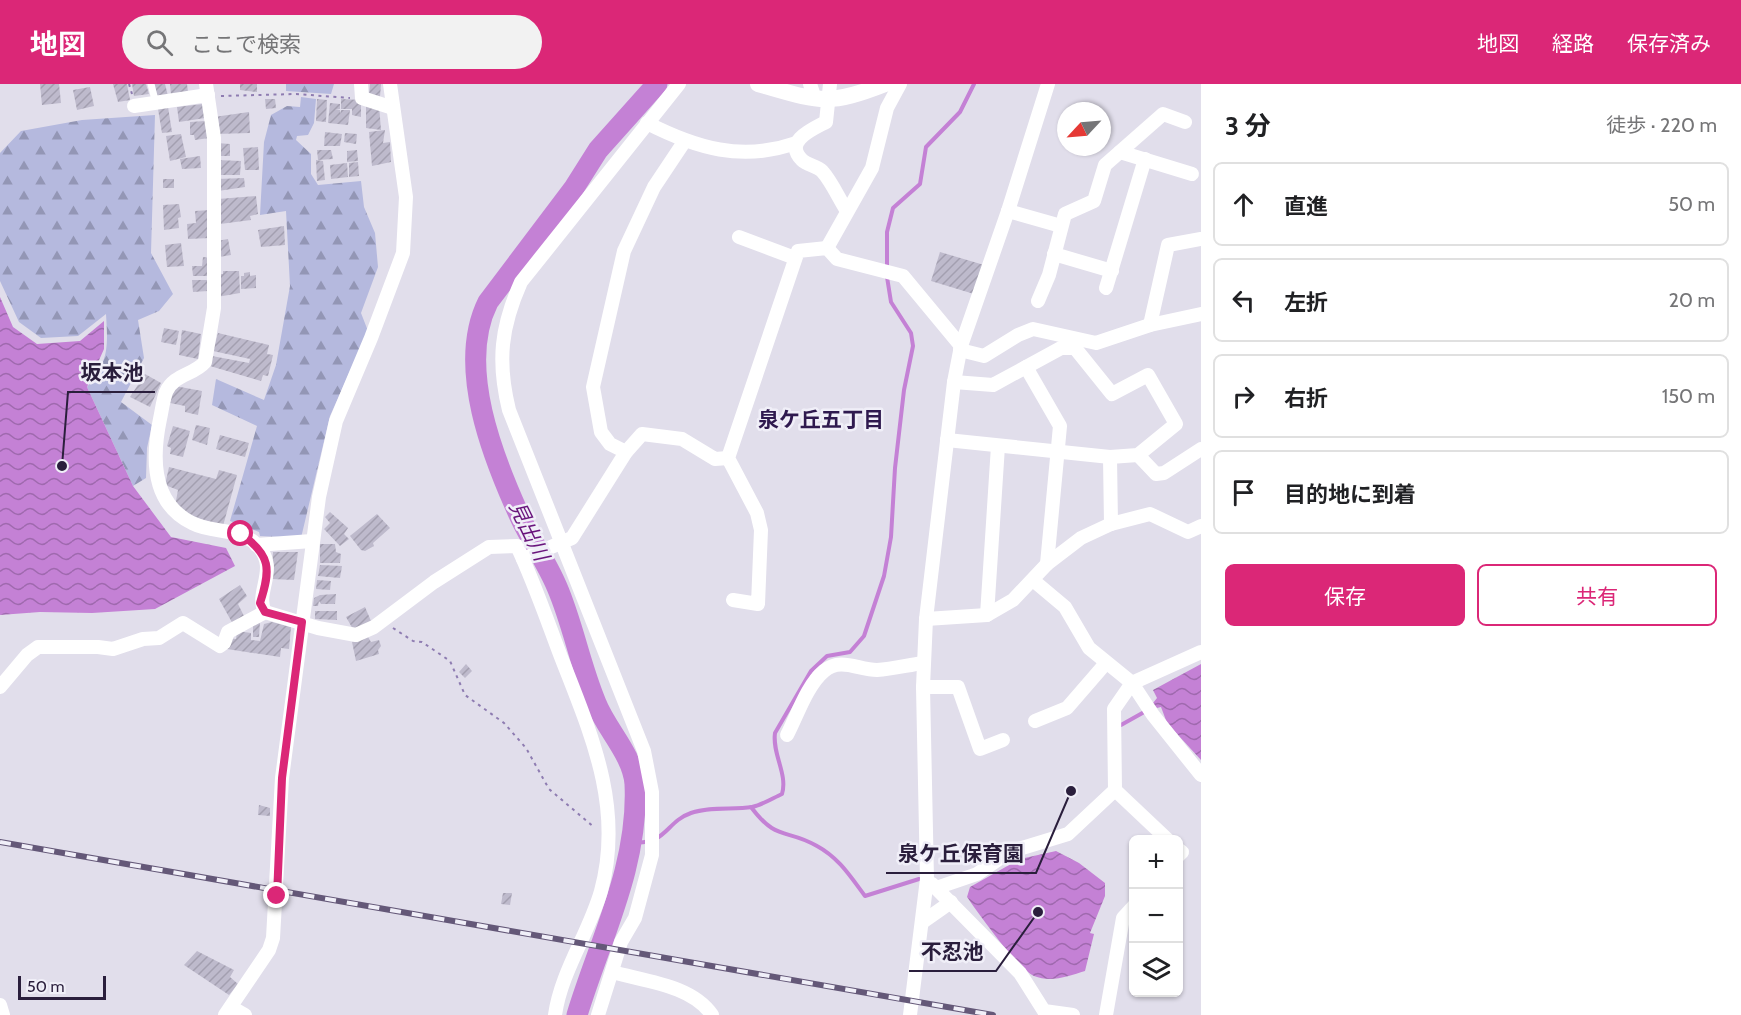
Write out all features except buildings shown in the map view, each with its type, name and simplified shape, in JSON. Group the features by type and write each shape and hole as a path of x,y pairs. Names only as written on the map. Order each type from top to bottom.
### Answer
{"street":[{"path":"245,1015 228,1011 270,950 273,938 282,778 312,542 336,421 372,338 403,253 406,197 390,84"},
{"path":"598,1015 621,942 635,918 652,855 652,792 644,751 509,410 501,379 504,333 511,304 521,282 679,84"},
{"path":"759,84 818,95 851,97 885,84"},
{"path":"818,95 830,84"},
{"path":"827,248 872,168 887,108 900,84"},
{"path":"910,1015 931,883 923,663 926,619 954,382 960,348 1008,211 1048,84"},
{"path":"134,106 156,104 207,90 214,138 214,308 205,362 201,367 178,377 166,392 154,447 155,474 173,509 190,523 208,530 241,534 256,544 268,569 268,579 260,603 265,612"},
{"path":"362,91 393,108"},
{"path":"647,123 684,142 710,148 753,152 773,151 796,143 804,134 826,122 818,95"},
{"path":"1038,301 1049,275 1065,214 1094,201 1105,165 1163,114 1185,122"},
{"path":"626,452 610,444 601,432 593,387 624,251 654,187 684,142"},
{"path":"796,143 796,152 803,161 822,170 847,211"},
{"path":"1120,152 1192,174"},
{"path":"1106,288 1145,159"},
{"path":"1008,211 1060,226"},
{"path":"739,237 795,258"},
{"path":"1150,325 1168,245 1201,239"},
{"path":"827,248 837,259 903,276 960,348 984,356 1018,335 1033,329 1096,343 1150,325 1201,314"},
{"path":"733,600 758,604 761,530 757,513 728,458 798,251 827,248"},
{"path":"1054,254 1112,271"},
{"path":"947,440 1110,457 1138,455 1176,424 1148,375 1112,394 1075,348 1060,348 993,385 954,382"},
{"path":"1026,367 1060,426 1060,452 1047,564"},
{"path":"523,559 572,538 626,452 642,434 682,439 715,459 728,458"},
{"path":"987,615 998,446"},
{"path":"1138,455 1156,474 1164,473 1201,449"},
{"path":"1110,457 1111,524"},
{"path":"926,619 987,615 1013,600 1034,581 1047,564 1081,538 1111,524 1150,514 1188,532 1201,526"},
{"path":"256,544 312,542"},
{"path":"0,687 27,655 38,647 98,646 112,649 143,639 159,638 183,623 220,646 224,644 228,632 265,612 356,635 384,620 434,582 489,547 517,546 596,747 606,792 609,842 601,891 563,986 555,1015"},
{"path":"1034,581 1065,607 1089,648 1132,683 1153,715 1201,775"},
{"path":"931,883 977,874 1009,852 1068,834 1114,790 1114,709 1132,683 1201,652"},
{"path":"787,735 813,685 823,672 834,665 844,664 877,670 923,663"},
{"path":"1035,721 1067,708 1106,663"},
{"path":"923,687 958,687 980,749 1003,740"},
{"path":"1114,790 1163,835"},
{"path":"931,883 1020,973 1044,1011 1073,1015"},
{"path":"924,921 951,902"},
{"path":"1106,1015 1123,918 1129,911"},
{"path":"612,972 690,994 706,1006 712,1015"},
{"path":"0,1005 3,1015"}],"lane":[{"path":"151,84 156,104"}],"path":[{"path":"207,90 243,97 362,91"},
{"path":"384,620 402,636 422,642 450,661 465,695 504,723 526,748 549,789 609,842"}],"green space":[{"path":"286,84 334,84 331,94 286,91"},
{"path":"301,97 316,99 314,123 308,135 297,136 296,140 311,154 311,174 318,185 361,181 364,207 375,233 378,267 361,313 368,331 330,416 301,538 260,536 259,532 230,521 257,426 212,405 216,379 264,400 276,365 290,286 286,211 260,215 264,142 271,115 287,106 300,107"},
{"path":"155,115 151,253 173,294 159,311 138,320 144,358 121,402 152,425 147,448 146,478 133,486 87,387 100,369 106,353 106,314 78,336 41,338 19,322 0,281 0,153 21,131 82,120"}],"water":[{"path":"0,297 13,327 37,344 80,341 104,321 104,349 87,387 133,486 171,537 226,548 235,566 155,609 0,615"},
{"path":"1201,664 1201,760 1167,723 1161,707 1157,708 1153,703 1157,698 1153,690"},
{"path":"1056,851 1079,863 1105,883 1105,896 1090,933 1094,934 1085,971 1047,979 1034,976 1018,963 967,897 970,887 1020,859"}],"waterway":[{"name":"見出川","path":"577,1015 624,873 635,814 635,784 624,752 596,703 557,587 521,519 500,468 482,412 477,383 476,354 479,327 488,302 574,188 598,150 657,84"},
{"path":"887,269 887,232 893,208 920,184 926,147 960,112 974,84"},
{"path":"631,842 643,842 659,837 682,817 691,813 752,807 782,794 783,779 775,733 811,671 827,656 850,652 864,636 884,576 891,537 895,468 904,390 913,346 911,333 891,302 887,277"},
{"path":"1121,725 1146,711"},
{"path":"751,807 775,830 817,846 832,856 865,896 919,879"}],"railway":[{"path":"0,842 993,1015"}],"place":[{"name":"坂本池","path":"62,466"},
{"name":"泉ケ丘保育園","path":"1071,791"},
{"name":"不忍池","path":"1038,912"}],"district":[{"name":"泉ケ丘五丁目","path":"821,420"}],"route":[{"path":"241,534 256,544 268,569 268,579 260,603 265,612 302,622 282,778 277,896"}]}
